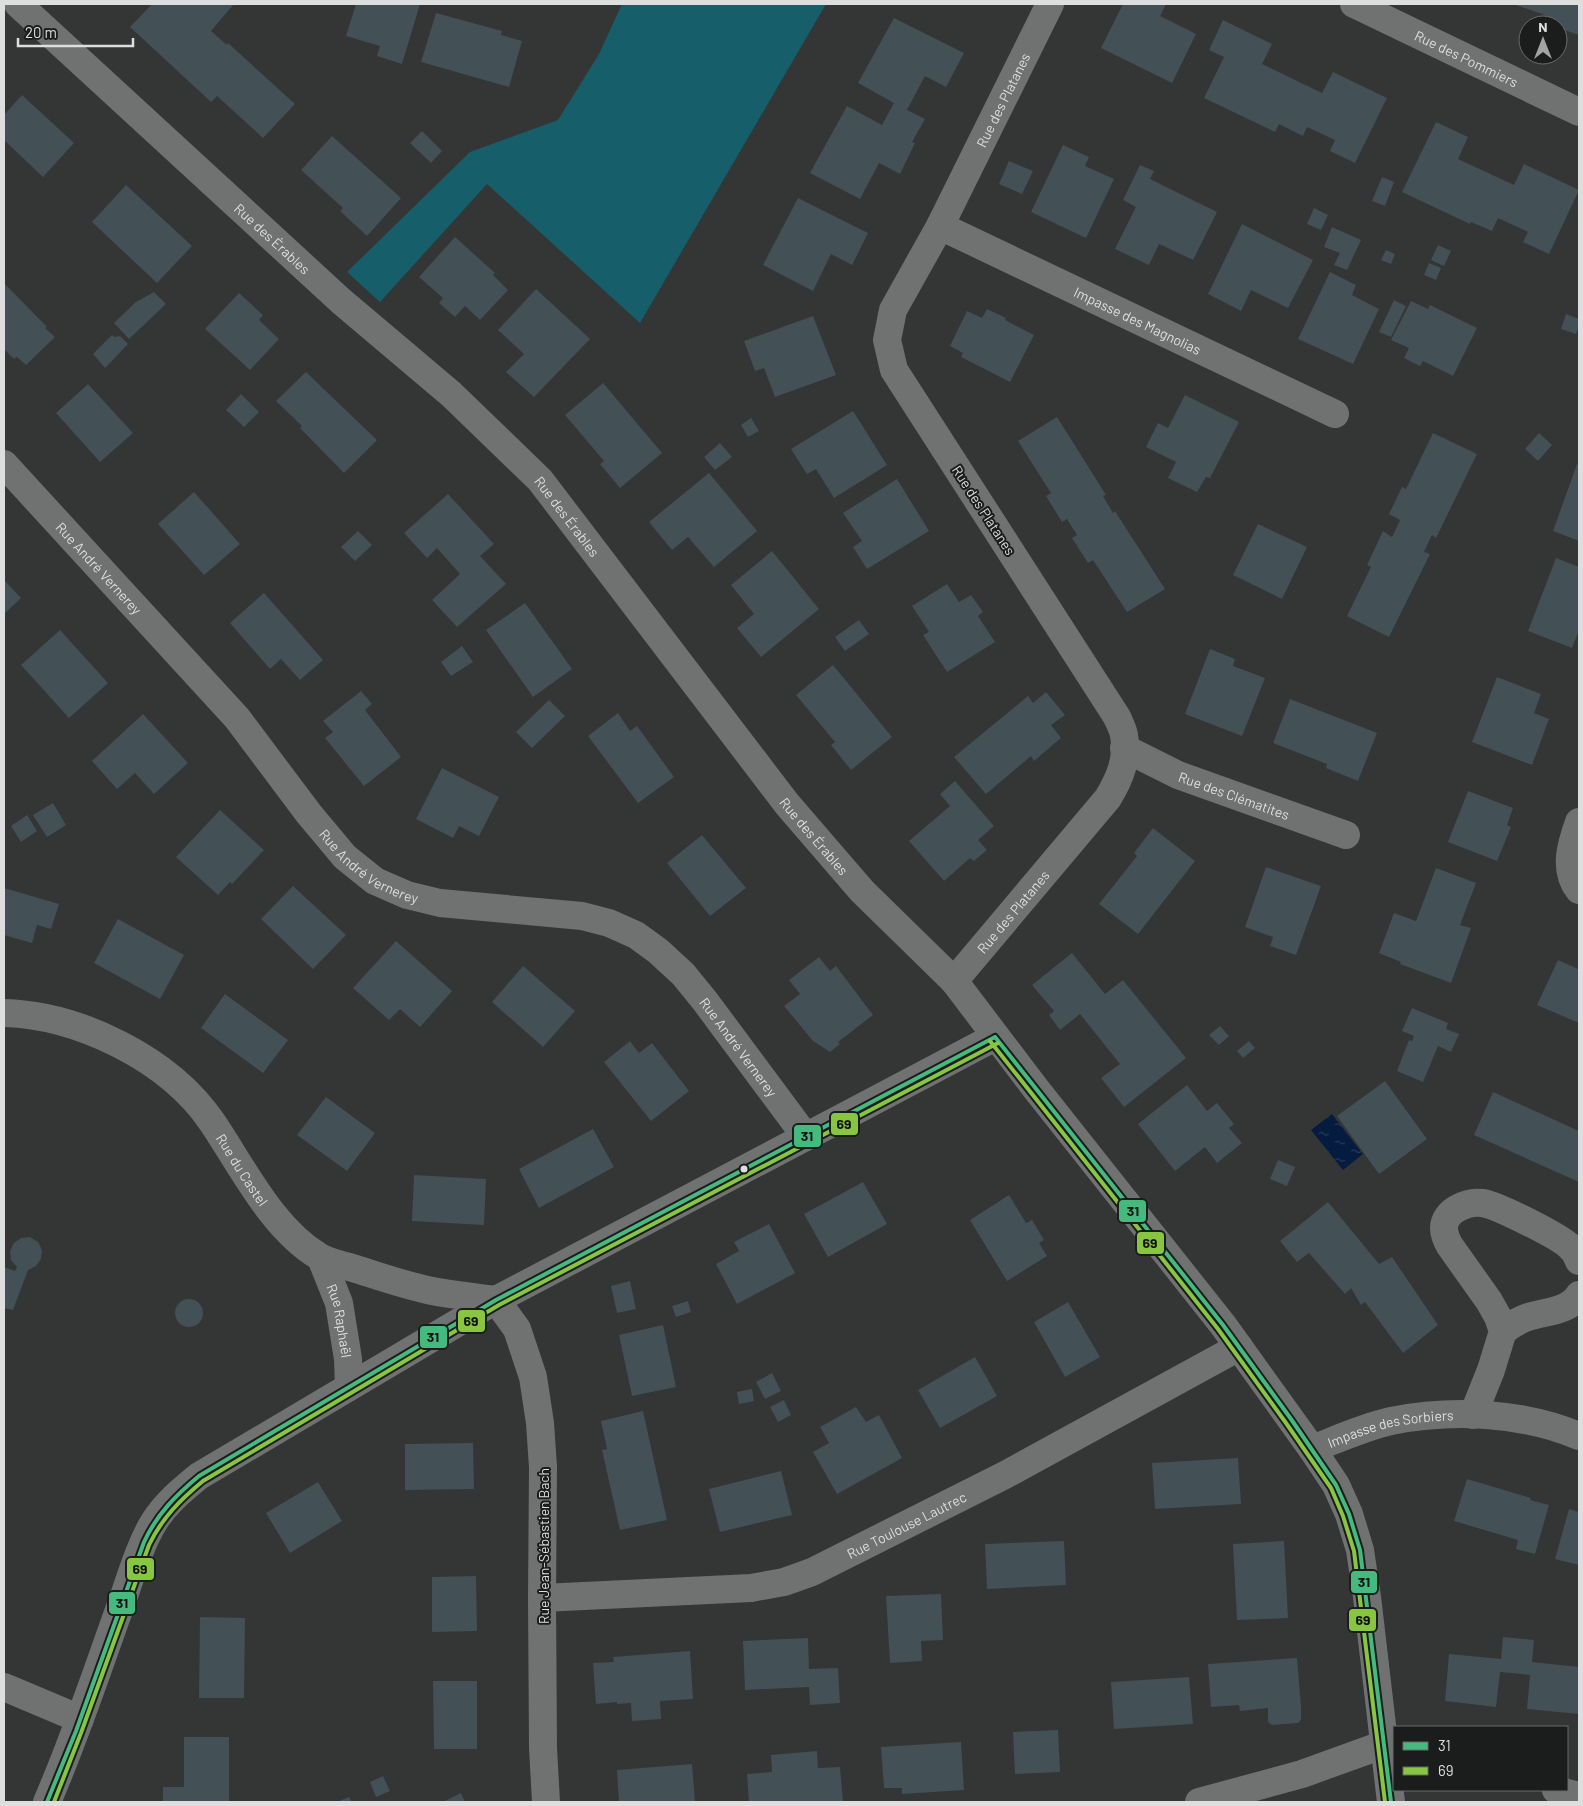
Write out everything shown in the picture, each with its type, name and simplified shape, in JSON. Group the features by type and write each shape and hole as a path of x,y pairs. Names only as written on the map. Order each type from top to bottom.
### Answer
{"street":[{"name":"Rue des Érables","path":"18,4 341,301 451,394 540,480 787,804 862,891 954,981 995,1037 1238,1346 1336,1485 1349,1514 1360,1550 1390,1745 1392,1802"},
{"name":"Rue des Platanes","path":"954,981 1108,798 1120,779 1124,767 1124,734 1117,716 894,370 887,340 893,310 940,226 1050,4"},
{"name":"Rue des Pommiers","path":"1354,4 1579,112"},
{"name":"Impasse des Magnolias","path":"940,226 1335,414"},
{"name":"Rue André Vernerey","path":"4,464 237,718 309,814 345,857 376,881 407,895 440,903 582,916 609,923 636,936 658,951 682,974 705,1001 806,1136"},
{"name":"Rue des Clématites","path":"1124,748 1178,775 1346,835"},
{"path":"1579,822 1572,843 1569,863 1572,882 1579,890"},
{"name":"Rue du Castel","path":"4,1013 23,1013 60,1020 97,1034 130,1050 161,1071 183,1089 210,1120 266,1205 299,1242 321,1258 431,1291 496,1300"},
{"path":"47,1802 80,1719 138,1556 152,1524 176,1495 199,1476 496,1300 995,1037"},
{"path":"1579,1261 1571,1248 1553,1236 1495,1207 1481,1203 1468,1204 1456,1209 1448,1216 1444,1226 1450,1246 1489,1301 1503,1331 1528,1317 1564,1308 1574,1302 1579,1295"},
{"name":"Rue Raphaël","path":"321,1258 340,1303 348,1359 348,1387"},
{"name":"Rue Jean-Sébastien Bach","path":"496,1300 517,1329 533,1377 540,1423 543,1466 543,1748 546,1802"},
{"name":"Impasse des Sorbiers","path":"1473,1416 1491,1370 1503,1331"},
{"name":"Rue Toulouse Lautrec","path":"542,1598 751,1588 784,1582 812,1572 1005,1475 1238,1346"},
{"name":"Impasse des Sorbiers","path":"1312,1449 1366,1428 1391,1421 1433,1416 1506,1417 1540,1423 1579,1436"},
{"path":"4,1687 80,1719"},
{"path":"1208,1801 1302,1774 1390,1745"},
{"path":"1560,1791 1579,1796"}],"shaded area":[{"path":"622,4 826,4 640,323 487,184 380,302 347,272 470,152 558,120 599,54"}],"water":[{"path":"1332,1114 1363,1154 1343,1170 1311,1130"}],"building":[{"path":"152,4 234,4 211,31 227,45 228,43 295,104 263,138 217,96 211,102 130,27"},
{"path":"356,4 420,4 402,64 377,56 380,46 346,36"},
{"path":"1123,4 1166,4 1160,16 1196,34 1172,83 1101,48"},
{"path":"1513,4 1579,4 1579,35 1568,31 1568,15 1545,15"},
{"path":"436,13 502,31 501,35 522,41 509,87 421,62"},
{"path":"894,18 964,53 946,87 925,76 907,110 925,119 912,142 915,143 900,174 879,163 860,199 810,173 847,106 882,125 894,103 858,83"},
{"path":"1223,20 1272,44 1262,64 1322,93 1333,72 1387,98 1355,163 1330,151 1335,140 1307,127 1303,136 1279,124 1275,132 1204,98 1224,57 1209,50"},
{"path":"22,95 74,143 43,177 4,140 4,115"},
{"path":"1436,122 1468,137 1458,159 1514,185 1524,164 1579,190 1549,254 1523,242 1528,232 1498,218 1492,231 1471,222 1470,224 1402,192"},
{"path":"422,131 442,151 431,163 410,143"},
{"path":"332,136 401,198 367,236 340,211 343,208 301,170"},
{"path":"1063,145 1089,157 1085,166 1114,179 1086,238 1031,212"},
{"path":"1009,161 1033,171 1022,194 999,184"},
{"path":"1140,165 1154,171 1150,179 1217,212 1193,260 1159,244 1149,265 1115,249 1136,207 1123,200"},
{"path":"1382,177 1394,182 1385,206 1372,201"},
{"path":"126,185 192,246 157,283 92,222"},
{"path":"798,198 868,233 852,265 831,254 813,291 763,265"},
{"path":"1314,208 1328,215 1321,230 1307,224"},
{"path":"1242,224 1313,260 1288,308 1251,290 1241,311 1208,294"},
{"path":"1332,227 1361,240 1347,270 1334,265 1340,253 1324,247"},
{"path":"455,237 495,273 493,275 508,290 480,320 465,306 455,317 439,303 443,298 419,277"},
{"path":"1438,245 1451,251 1444,266 1431,260"},
{"path":"1386,250 1395,254 1391,264 1381,260"},
{"path":"1429,263 1441,268 1436,280 1424,275"},
{"path":"1330,272 1356,285 1352,295 1379,309 1353,364 1298,339"},
{"path":"4,283 55,337 26,365 17,357 14,359 4,349"},
{"path":"536,289 590,339 534,397 506,372 524,354 498,330"},
{"path":"154,292 166,304 129,339 114,323 136,302"},
{"path":"239,293 263,315 259,320 279,339 250,370 205,329"},
{"path":"1394,300 1406,306 1391,337 1379,332"},
{"path":"1411,301 1428,309 1430,305 1477,328 1453,376 1423,361 1420,366 1404,358 1409,348 1391,340"},
{"path":"987,309 1034,335 1010,382 961,357 963,353 950,346 967,311 982,318"},
{"path":"1566,314 1579,319 1576,334 1561,329"},
{"path":"813,316 836,375 775,397 764,368 755,371 744,341"},
{"path":"112,335 114,337 120,336 128,344 105,368 93,354"},
{"path":"306,372 377,440 344,473 300,428 302,426 276,401"},
{"path":"603,383 662,453 620,488 600,464 604,461 565,415"},
{"path":"88,384 133,433 100,462 56,413"},
{"path":"241,394 259,412 244,427 226,410"},
{"path":"1185,395 1239,422 1210,478 1206,477 1197,492 1168,478 1176,462 1146,447 1158,423 1168,428"},
{"path":"853,411 887,465 834,498 816,469 807,474 791,449"},
{"path":"1057,417 1106,495 1103,496 1113,513 1115,511 1165,589 1127,612 1093,560 1088,563 1072,538 1077,535 1067,519 1062,522 1046,496 1051,493 1018,441"},
{"path":"751,418 759,431 748,437 741,425"},
{"path":"1433,433 1477,454 1436,538 1432,535 1424,552 1430,554 1389,637 1347,616 1371,567 1367,565 1383,531 1392,537 1400,520 1389,514 1402,487 1406,489"},
{"path":"1539,433 1552,445 1538,461 1525,449"},
{"path":"720,443 732,457 715,470 704,457"},
{"path":"1577,464 1579,465 1579,541 1553,531"},
{"path":"709,473 757,531 714,567 688,537 672,550 649,522"},
{"path":"897,479 929,531 867,569 853,547 862,541 843,513"},
{"path":"194,492 240,544 204,575 158,524"},
{"path":"448,494 494,544 480,556 506,584 457,627 432,600 460,574 437,548 427,558 404,533"},
{"path":"1258,524 1307,547 1282,599 1233,575"},
{"path":"358,531 372,545 355,561 341,547"},
{"path":"772,551 819,609 761,657 737,628 754,614 731,585"},
{"path":"1556,558 1579,567 1579,630 1572,648 1528,631"},
{"path":"4,580 21,598 4,614"},
{"path":"947,584 959,602 971,595 983,612 978,616 995,642 947,672 923,635 929,632 912,606"},
{"path":"264,593 323,660 300,680 281,659 270,669 230,623"},
{"path":"525,603 572,669 533,697 486,630"},
{"path":"859,620 869,634 845,651 835,637"},
{"path":"60,630 108,683 69,718 21,665"},
{"path":"462,646 473,662 451,676 441,662"},
{"path":"1210,649 1235,659 1233,666 1265,678 1242,736 1185,714"},
{"path":"833,665 892,737 851,770 831,745 835,742 796,695"},
{"path":"1497,677 1541,694 1534,713 1549,719 1532,765 1472,742"},
{"path":"361,691 372,704 365,710 401,757 364,786 325,738 333,732 323,721"},
{"path":"1046,692 1065,715 1051,725 1061,738 1034,761 1031,756 986,794 954,757 1028,696 1033,703"},
{"path":"1290,699 1377,733 1358,781 1326,768 1327,764 1273,743"},
{"path":"549,700 565,716 532,748 516,732"},
{"path":"618,713 630,731 637,726 674,777 638,803 588,736"},
{"path":"143,714 188,763 154,794 135,773 117,789 92,761"},
{"path":"442,768 499,797 479,836 459,826 453,838 416,819"},
{"path":"955,781 994,826 978,840 987,850 974,861 970,858 944,881 909,841 950,806 940,794"},
{"path":"1468,791 1513,808 1507,825 1511,827 1497,861 1448,842"},
{"path":"53,803 66,825 47,837 33,815"},
{"path":"220,810 264,850 232,884 230,882 218,895 176,857"},
{"path":"27,815 37,831 21,842 11,826"},
{"path":"1153,828 1195,861 1138,934 1099,904 1137,856 1134,853"},
{"path":"702,835 746,888 710,916 667,863"},
{"path":"1266,867 1321,886 1296,955 1270,946 1273,937 1245,927"},
{"path":"1436,868 1476,883 1460,925 1471,928 1451,983 1400,964 1401,962 1379,953 1394,913 1416,921"},
{"path":"293,886 346,935 313,969 261,919"},
{"path":"4,888 59,904 51,929 37,925 32,943 4,935"},
{"path":"118,919 184,955 160,999 94,963"},
{"path":"396,941 452,991 420,1027 400,1009 389,1020 353,988"},
{"path":"1072,953 1105,994 1123,980 1186,1058 1124,1107 1101,1078 1120,1064 1080,1014 1060,1030 1049,1015 1054,1011 1032,985"},
{"path":"819,957 830,971 836,966 873,1015 838,1042 840,1044 830,1052 813,1041 784,1006 800,994 789,980"},
{"path":"1558,960 1578,969 1579,965 1579,1023 1537,1005"},
{"path":"523,966 575,1011 543,1047 492,1002"},
{"path":"225,994 288,1040 263,1073 201,1028"},
{"path":"1412,1008 1448,1023 1446,1029 1459,1034 1451,1052 1438,1046 1423,1082 1397,1071 1409,1040 1412,1041 1414,1036 1402,1031"},
{"path":"1220,1026 1229,1036 1219,1045 1209,1035"},
{"path":"630,1041 639,1053 652,1043 689,1091 651,1121 604,1062"},
{"path":"1249,1041 1255,1048 1243,1058 1237,1051"},
{"path":"1385,1081 1427,1139 1379,1174 1337,1116"},
{"path":"1187,1085 1207,1111 1217,1103 1234,1124 1229,1128 1242,1143 1217,1163 1205,1147 1175,1171 1138,1124"},
{"path":"1493,1092 1579,1131 1579,1182 1474,1135"},
{"path":"326,1097 375,1133 347,1171 297,1135"},
{"path":"593,1129 614,1167 539,1208 519,1169"},
{"path":"1278,1160 1295,1167 1287,1186 1270,1179"},
{"path":"414,1175 486,1179 484,1225 412,1221"},
{"path":"863,1182 887,1224 828,1257 804,1214"},
{"path":"1009,1195 1026,1223 1032,1220 1044,1240 1039,1243 1047,1256 1007,1281 970,1220"},
{"path":"1328,1202 1379,1264 1392,1257 1438,1325 1403,1353 1365,1302 1361,1305 1351,1288 1345,1294 1309,1253 1297,1262 1280,1241"},
{"path":"769,1224 795,1273 737,1304 716,1264 739,1251 734,1242"},
{"path":"30,1237 38,1242 42,1250 41,1259 36,1266 28,1270 13,1310 4,1308 4,1267 15,1271 17,1267 11,1260 10,1251 14,1243 21,1238"},
{"path":"630,1281 636,1309 617,1313 611,1286"},
{"path":"189,1299 199,1303 203,1313 199,1323 189,1327 179,1323 175,1313 179,1303"},
{"path":"688,1301 691,1312 676,1317 672,1306"},
{"path":"1068,1302 1100,1357 1065,1377 1034,1322"},
{"path":"663,1325 676,1387 632,1396 619,1335"},
{"path":"975,1357 997,1396 940,1428 918,1390"},
{"path":"772,1373 781,1391 765,1399 756,1382"},
{"path":"752,1389 754,1401 739,1404 737,1392"},
{"path":"784,1400 791,1415 778,1422 770,1407"},
{"path":"856,1407 866,1422 879,1415 902,1458 837,1494 813,1452 829,1443 820,1427"},
{"path":"643,1411 667,1520 620,1530 602,1450 607,1449 601,1421"},
{"path":"473,1443 474,1489 405,1490 405,1444"},
{"path":"1238,1458 1241,1504 1155,1509 1152,1463"},
{"path":"781,1471 792,1515 720,1532 709,1489"},
{"path":"1467,1479 1549,1505 1535,1554 1516,1549 1518,1540 1454,1521"},
{"path":"318,1482 342,1521 290,1553 266,1513"},
{"path":"1569,1509 1579,1512 1579,1565 1555,1559"},
{"path":"1064,1541 1066,1585 987,1589 985,1544"},
{"path":"1284,1541 1288,1618 1237,1620 1233,1544"},
{"path":"476,1576 477,1631 432,1632 432,1577"},
{"path":"941,1594 943,1640 921,1641 922,1661 890,1663 886,1596"},
{"path":"200,1617 245,1618 244,1698 199,1698"},
{"path":"1503,1637 1534,1640 1532,1662 1579,1667 1579,1714 1527,1709 1530,1675 1500,1672 1496,1707 1445,1701 1449,1654 1501,1659"},
{"path":"808,1638 809,1669 838,1668 840,1703 810,1705 809,1687 745,1690 743,1641"},
{"path":"690,1651 693,1699 660,1701 661,1719 632,1721 631,1703 596,1704 593,1663 614,1662 613,1657"},
{"path":"1297,1658 1301,1706 1301,1720 1298,1723 1272,1725 1268,1722 1268,1708 1240,1711 1239,1705 1211,1707 1208,1664"},
{"path":"1189,1677 1193,1724 1114,1729 1111,1682"},
{"path":"433,1681 477,1681 477,1749 434,1749"},
{"path":"1058,1730 1060,1772 1015,1774 1013,1732"},
{"path":"184,1737 229,1737 229,1802 163,1802 163,1787 184,1787"},
{"path":"961,1742 964,1790 902,1794 902,1788 884,1788 881,1747"},
{"path":"817,1751 818,1768 840,1767 843,1802 749,1802 747,1774 772,1772 771,1755"},
{"path":"692,1764 695,1802 619,1802 617,1770"},
{"path":"383,1776 390,1791 376,1797 370,1782"},
{"path":"461,1793 465,1802 443,1802"},
{"path":"349,1797 352,1802 337,1802"}],"transit line":[{"name":"31","path":"995,1037 1223,1325 1336,1485 1349,1514 1360,1550 1391,1802"},
{"name":"31","path":"47,1802 76,1731 144,1542 168,1506 199,1476 496,1300 995,1037"},
{"name":"69","path":"990,1041 1218,1329 1331,1488 1343,1516 1354,1551 1385,1802"},
{"name":"69","path":"54,1802 149,1545 172,1510 203,1481 499,1305 998,1043"}]}
